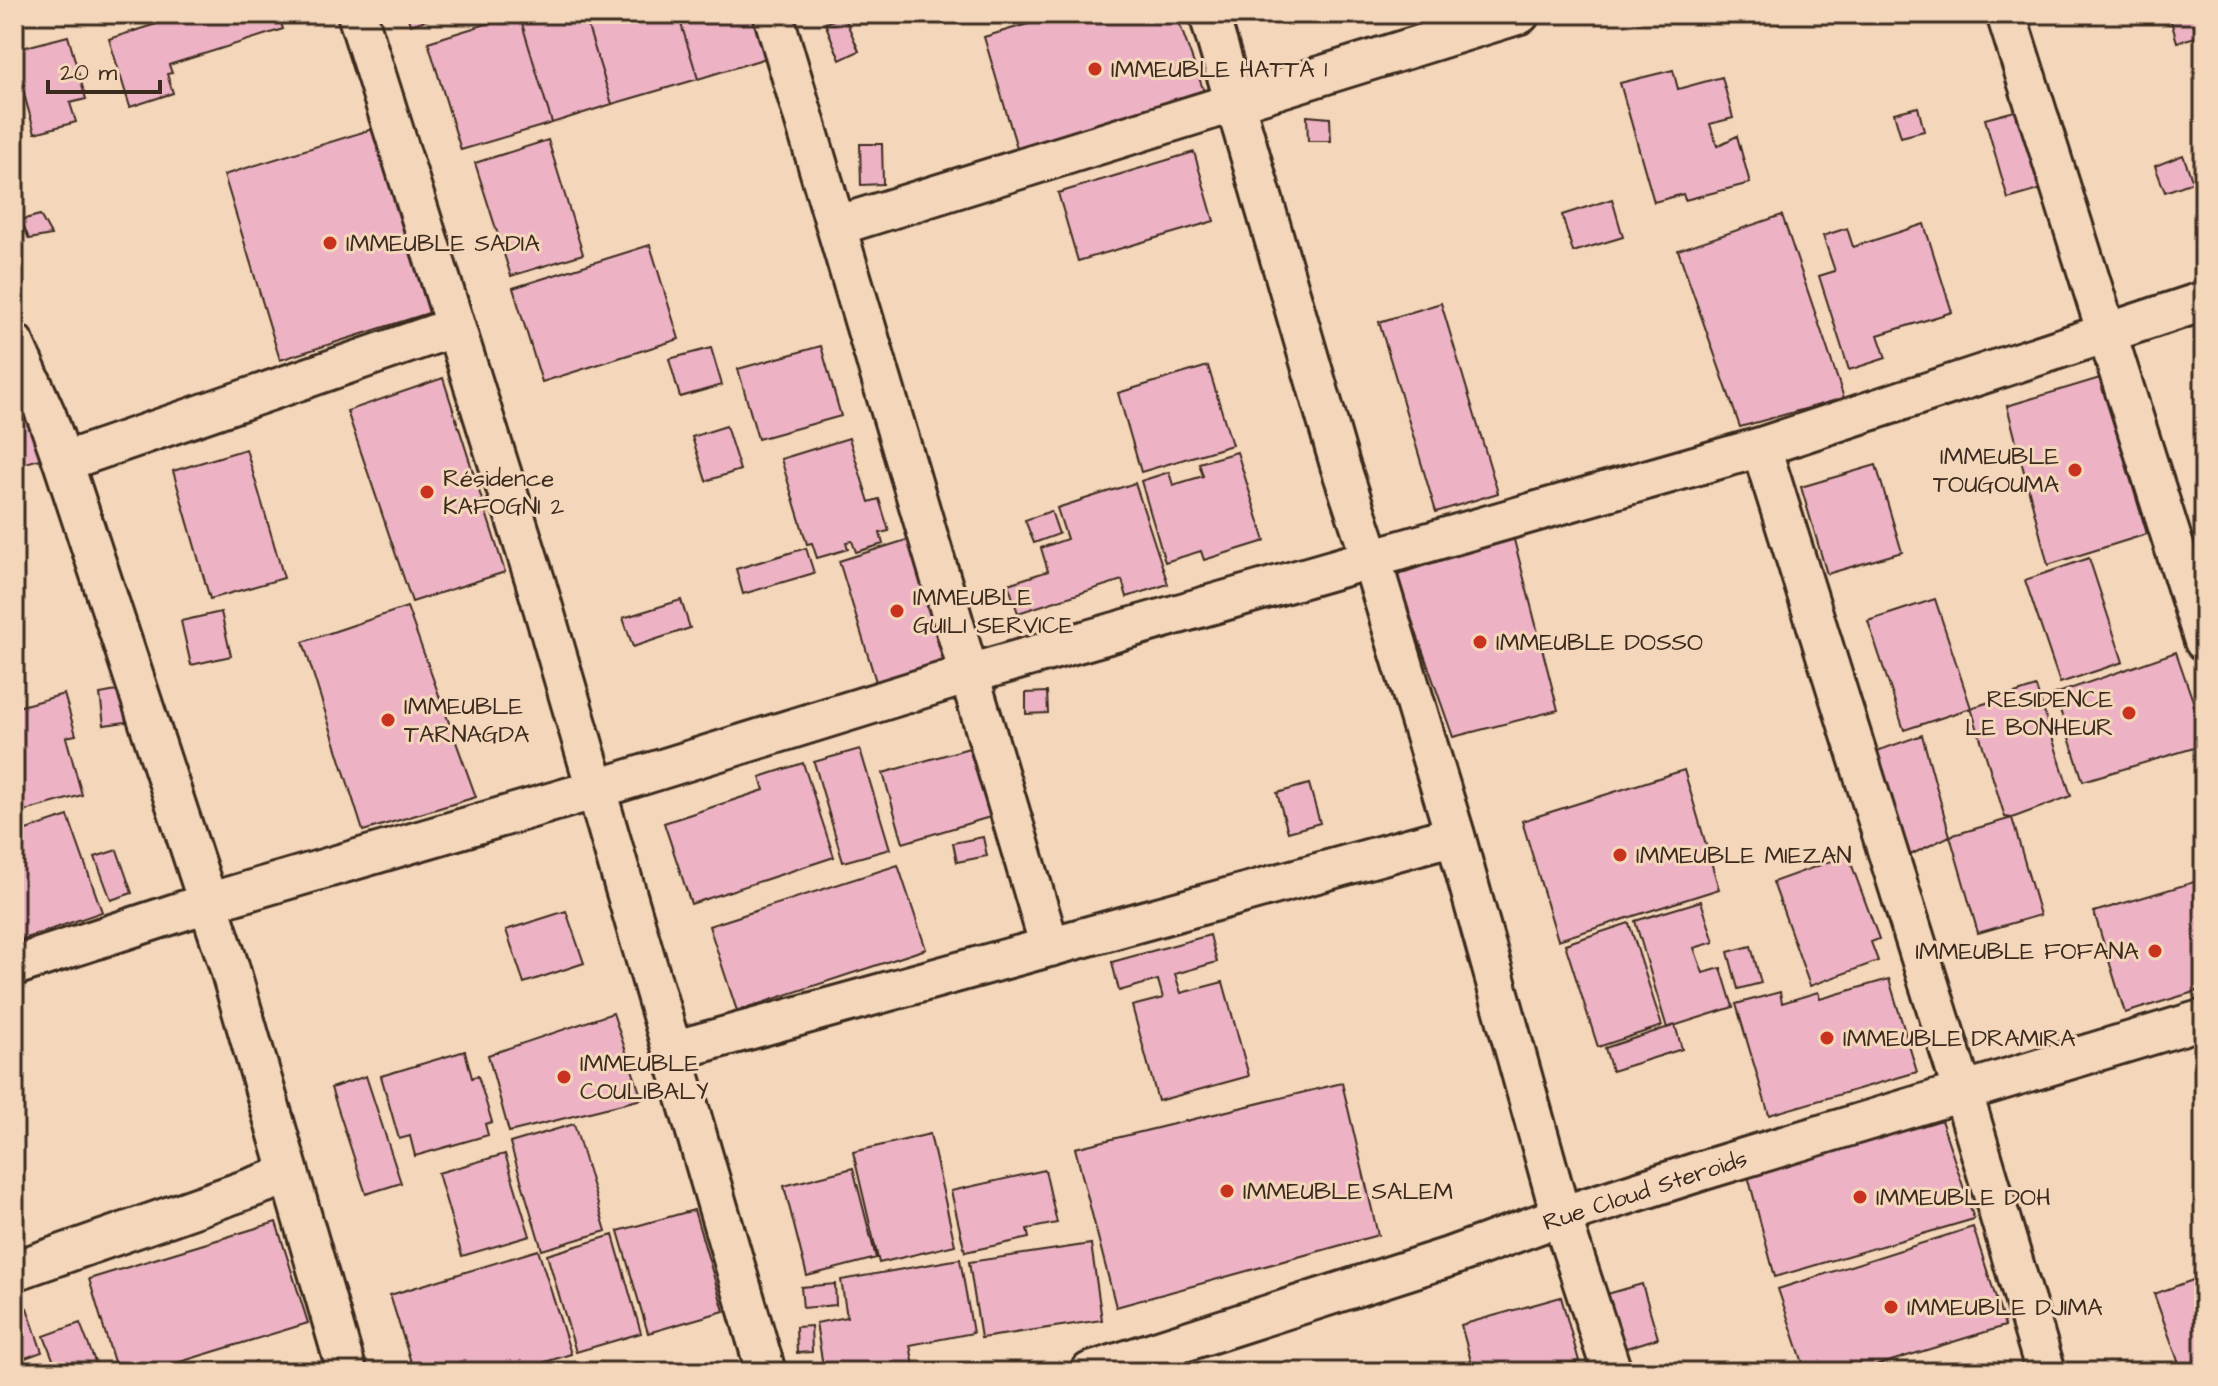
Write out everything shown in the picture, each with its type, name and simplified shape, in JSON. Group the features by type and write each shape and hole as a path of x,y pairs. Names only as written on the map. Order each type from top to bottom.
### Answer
{"street":[{"path":"357,14 535,580 766,1372"},
{"path":"773,14 1050,947"},
{"path":"1209,14 1340,465 1455,835 1561,1216 1612,1372"},
{"path":"836,226 1520,14"},
{"path":"2006,14 2105,333 2199,603 2204,641"},
{"path":"14,966 207,903 597,789 969,674 1761,447 2204,301"},
{"path":"63,462 455,327"},
{"path":"14,343 63,462 229,966 347,1372"},
{"path":"1761,447 1963,1093 2046,1372"},
{"path":"672,1051 1455,835"},
{"name":"Rue Cloud Steroids","path":"1090,1372 1449,1257 1561,1216 1704,1170 2204,1019"},
{"path":"14,1271 288,1175"}],"building":[{"path":"156,14 278,14 283,29 169,65 172,73 167,74 173,93 130,107 109,39 159,23"},
{"path":"407,14 446,14 410,25"},
{"path":"519,14 584,14 612,104 552,123"},
{"path":"519,14 552,123 461,150 428,42"},
{"path":"584,14 678,14 698,79 612,104"},
{"path":"678,14 753,14 766,58 698,79"},
{"path":"1013,14 1046,14 1016,23"},
{"name":"IMMEUBLE HATTA 1","path":"1061,14 1176,14 1207,100 1020,158 984,37"},
{"path":"1399,14 1426,14 1401,22"},
{"path":"2169,14 2198,14 2204,35 2177,42"},
{"path":"844,16 859,51 840,60 825,23"},
{"path":"68,36 86,99 70,103 76,122 35,133 14,50"},
{"path":"1673,70 1678,89 1722,77 1733,118 1710,124 1717,146 1737,136 1750,183 1685,200 1683,194 1654,202 1620,83"},
{"path":"1918,107 1924,131 1901,137 1894,113"},
{"path":"2030,107 2053,186 2008,199 1985,119"},
{"path":"1307,116 1330,118 1331,141 1308,141"},
{"name":"IMMEUBLE SADIA","path":"379,127 438,310 280,360 224,175"},
{"path":"548,140 583,254 511,276 475,163"},
{"path":"860,144 882,144 883,184 861,185"},
{"path":"1194,152 1214,221 1078,261 1058,193"},
{"path":"2183,155 2193,182 2165,192 2155,166"},
{"path":"1612,199 1623,237 1573,252 1562,215"},
{"path":"40,215 51,235 29,239 21,220"},
{"path":"1782,215 1844,398 1740,427 1678,250"},
{"path":"1924,224 1952,312 1878,335 1886,358 1849,370 1819,276 1835,271 1823,236 1847,228 1853,247"},
{"path":"650,245 679,339 542,382 513,288"},
{"path":"1441,303 1498,493 1436,512 1379,322"},
{"path":"821,346 841,416 758,439 738,369"},
{"path":"711,348 722,385 680,397 669,359"},
{"path":"1208,366 1232,445 1141,472 1118,393"},
{"name":"Résidence KAFOGNI 2","path":"443,378 505,572 412,602 347,411"},
{"name":"IMMEUBLE TOUGOUMA","path":"2100,378 2147,534 2048,565 2007,406"},
{"path":"28,415 40,459 14,466 14,419"},
{"path":"726,426 740,470 706,481 692,437"},
{"path":"849,438 869,502 879,499 889,531 880,533 883,544 856,552 852,541 846,542 848,549 817,558 812,543 807,544 781,459"},
{"path":"246,449 284,578 210,599 173,471"},
{"path":"1237,452 1265,541 1204,560 1201,551 1165,562 1141,481 1169,472 1173,485 1203,476 1199,463"},
{"path":"1876,465 1902,552 1827,574 1801,487"},
{"path":"1135,483 1168,584 1127,597 1122,580 1018,613 1008,584 1048,571 1041,548 1067,539 1057,508"},
{"path":"1051,511 1059,534 1034,543 1025,520"},
{"name":"IMMEUBLE DOSSO","path":"1513,536 1558,710 1453,737 1396,575"},
{"name":"IMMEUBLE GUILI SERVICE","path":"916,537 955,661 877,685 839,561"},
{"path":"806,548 814,573 743,594 736,569"},
{"path":"2089,558 2123,662 2060,683 2025,580"},
{"path":"1935,599 1971,708 1904,730 1868,621"},
{"path":"681,600 690,628 633,647 623,618"},
{"name":"IMMEUBLE TARNAGDA","path":"407,607 476,797 363,831 303,642"},
{"path":"221,612 231,656 191,665 181,621"},
{"name":"RESIDENCE LE BONHEUR","path":"2176,652 2204,733 2204,745 2083,781 2055,694"},
{"path":"2036,687 2071,796 2012,818 2005,817 1971,708"},
{"path":"122,690 126,722 104,725 100,694"},
{"path":"1047,692 1048,713 1026,714 1026,693"},
{"path":"64,694 76,735 66,737 82,795 14,814 14,708"},
{"path":"1922,735 1950,836 1908,856 1874,752"},
{"path":"969,748 990,817 903,843 883,773"},
{"path":"860,749 890,849 843,862 814,762"},
{"path":"803,763 834,857 691,904 664,823 764,790 760,777"},
{"name":"IMMEUBLE MIEZAN","path":"1684,770 1719,889 1558,940 1522,821"},
{"path":"1309,784 1320,823 1288,832 1277,793"},
{"path":"68,816 102,912 14,942 14,834"},
{"path":"2012,818 2040,915 1978,933 1950,836"},
{"path":"983,837 987,856 957,862 953,843"},
{"path":"117,850 132,893 111,900 95,857"},
{"path":"1848,855 1879,939 1871,942 1878,961 1810,986 1773,882"},
{"path":"898,865 926,949 737,1011 709,926"},
{"name":"IMMEUBLE FOFANA","path":"2204,879 2204,989 2125,1013 2094,912"},
{"path":"1701,901 1714,942 1694,948 1703,973 1721,968 1733,1007 1667,1028 1635,921"},
{"path":"566,911 584,963 524,983 506,930"},
{"path":"1629,923 1662,1026 1598,1047 1565,944"},
{"path":"1210,935 1217,962 1175,974 1181,993 1223,982 1249,1076 1158,1101 1132,1006 1163,998 1158,980 1119,991 1112,962"},
{"path":"1751,946 1761,983 1738,989 1728,952"},
{"name":"IMMEUBLE DRAMIRA","path":"1889,979 1917,1072 1769,1115 1736,1004 1780,992 1782,1003 1818,992 1820,999"},
{"name":"IMMEUBLE COULIBALY","path":"613,1013 642,1099 509,1132 488,1055"},
{"path":"1675,1025 1682,1049 1612,1071 1605,1048"},
{"path":"465,1051 472,1078 478,1076 492,1122 485,1124 488,1135 415,1156 410,1136 399,1139 381,1076"},
{"path":"366,1076 401,1183 366,1194 331,1088"},
{"name":"IMMEUBLE SALEM","path":"1342,1083 1378,1235 1116,1307 1075,1148"},
{"name":"IMMEUBLE DOH","path":"1941,1120 1974,1219 1775,1277 1748,1176"},
{"path":"574,1124 606,1231 542,1250 510,1143"},
{"path":"930,1134 955,1245 879,1263 853,1152"},
{"path":"505,1154 530,1236 462,1256 438,1173"},
{"path":"853,1168 876,1258 807,1276 784,1186"},
{"path":"1045,1170 1057,1223 1027,1229 1029,1238 965,1252 951,1191"},
{"path":"694,1210 724,1311 648,1333 618,1231"},
{"path":"276,1222 308,1323 147,1372 117,1372 89,1279"},
{"name":"IMMEUBLE DJIMA","path":"1973,1227 2005,1326 1855,1372 1806,1372 1778,1289"},
{"path":"613,1235 641,1333 576,1352 547,1255"},
{"path":"1091,1244 1102,1320 981,1338 969,1262"},
{"path":"538,1250 571,1354 513,1372 414,1372 390,1295"},
{"path":"960,1259 973,1333 910,1345 914,1366 881,1372 824,1372 816,1323 847,1317 841,1280"},
{"path":"2204,1276 2204,1372 2182,1372 2154,1294"},
{"path":"835,1284 836,1305 803,1308 801,1287"},
{"path":"1642,1284 1658,1338 1620,1350 1604,1295"},
{"path":"1561,1297 1579,1361 1541,1372 1474,1372 1461,1325"},
{"path":"27,1308 42,1352 14,1362 14,1312"},
{"path":"80,1323 99,1372 58,1372 44,1336"},
{"path":"811,1326 812,1352 797,1353 796,1327"}],"place":[{"name":"IMMEUBLE HATTA 1","path":"1095,69"},
{"name":"IMMEUBLE SADIA","path":"330,243"},
{"name":"IMMEUBLE TOUGOUMA","path":"2075,470"},
{"name":"Résidence KAFOGNI 2","path":"427,492"},
{"name":"IMMEUBLE GUILI SERVICE","path":"897,611"},
{"name":"IMMEUBLE DOSSO","path":"1480,642"},
{"name":"RESIDENCE LE BONHEUR","path":"2129,713"},
{"name":"IMMEUBLE TARNAGDA","path":"388,720"},
{"name":"IMMEUBLE MIEZAN","path":"1620,855"},
{"name":"IMMEUBLE FOFANA","path":"2155,951"},
{"name":"IMMEUBLE DRAMIRA","path":"1827,1038"},
{"name":"IMMEUBLE COULIBALY","path":"564,1077"},
{"name":"IMMEUBLE SALEM","path":"1227,1191"},
{"name":"IMMEUBLE DOH","path":"1860,1197"},
{"name":"IMMEUBLE DJIMA","path":"1891,1307"}]}
